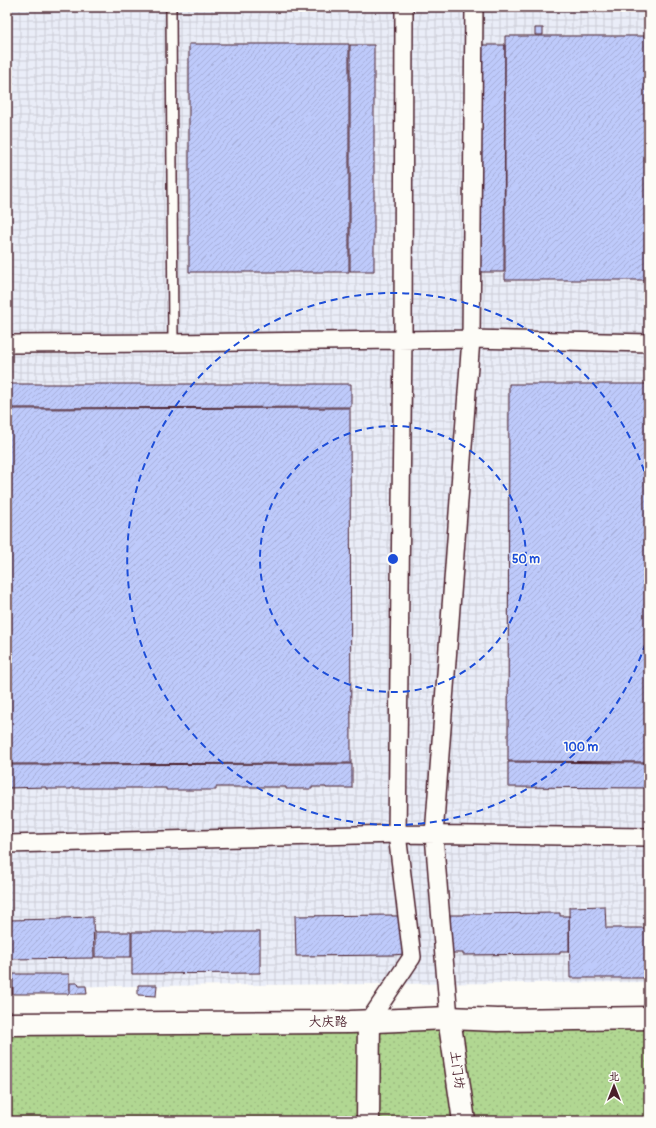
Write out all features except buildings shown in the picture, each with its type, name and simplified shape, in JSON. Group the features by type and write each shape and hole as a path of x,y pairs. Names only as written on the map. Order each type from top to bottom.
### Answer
{"main road":[{"name":"大庆路","path":"7,1024 369,1021 449,1018 497,1020 649,1018"},
{"name":"土门坊","path":"449,1018 464,1121"},
{"path":"368,1121 369,1021"}],"street":[{"path":"369,1021 412,957 397,834 403,340 404,7"},
{"path":"449,1018 434,835 472,339 474,7"},
{"path":"7,344 472,339 649,343"},
{"path":"7,844 397,834 649,837"}],"lane":[{"path":"171,7 172,343"}],"shaded area":[{"path":"7,7 649,7 649,982 7,987"}],"green space":[{"path":"649,1027 649,1121 7,1121 7,1035"}]}
